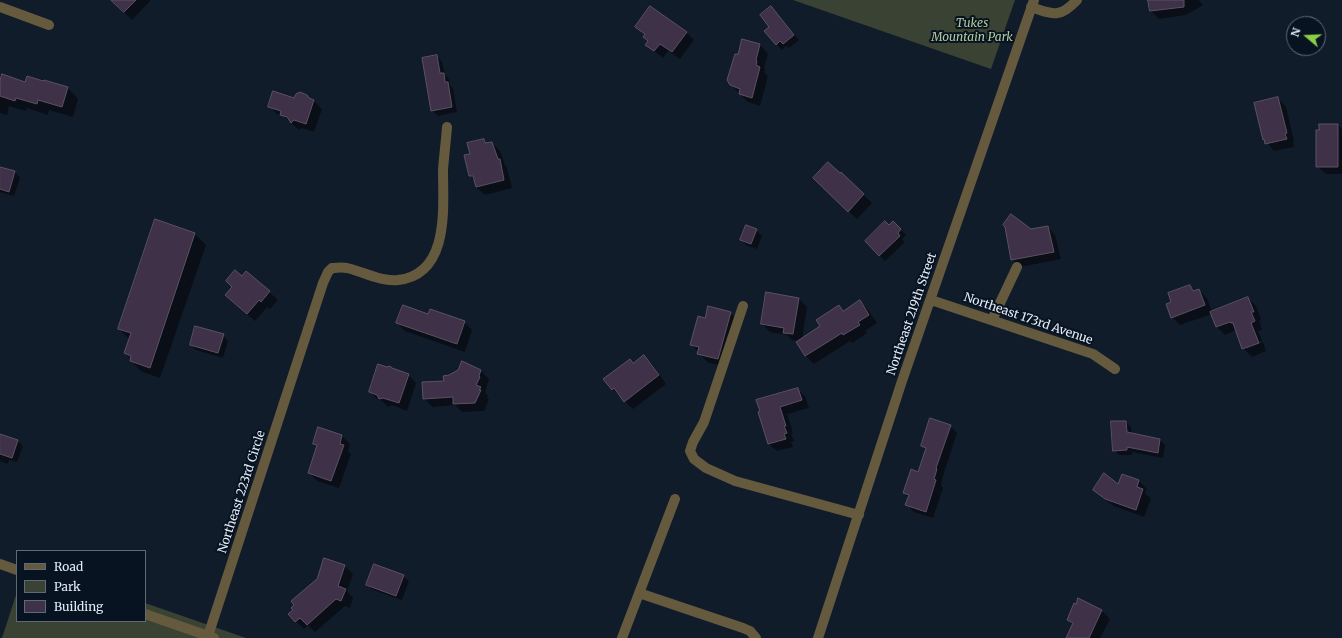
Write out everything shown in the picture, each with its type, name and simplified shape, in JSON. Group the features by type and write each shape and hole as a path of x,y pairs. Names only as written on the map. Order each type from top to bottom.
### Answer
{"street":[{"path":"1033,4 1053,14 1067,10 1076,0"},
{"name":"Northeast 219th Street","path":"818,638 931,300 1033,4"},
{"path":"0,7 49,25"},
{"name":"Northeast 223rd Circle","path":"211,637 323,282 328,272 332,268 346,268 377,277 396,280 407,278 422,270 432,260 439,243 442,221 447,127"},
{"path":"992,320 1017,267"},
{"name":"Northeast 173rd Avenue","path":"931,300 1093,354 1115,369"},
{"path":"743,306 704,422 693,442 690,451 694,460 706,468 735,480 859,515"},
{"path":"622,638 675,499"},
{"path":"0,564 16,570"},
{"path":"639,593 743,628 750,631 756,638"},
{"path":"146,614 211,637"}],"green space":[{"name":"Tukes Mountain Park","path":"793,0 1015,0 991,69"},
{"path":"16,595 16,622 146,622 146,603 246,638 2,638"}],"building":[{"path":"111,0 136,0 124,12"},
{"path":"1148,0 1184,0 1184,7 1150,11"},
{"path":"650,6 687,32 672,52 660,44 654,51 645,45 648,41 643,37 645,34 635,27"},
{"path":"771,6 794,35 783,44 780,41 776,45 764,31 769,27 760,15"},
{"path":"742,39 760,44 756,65 760,67 752,98 739,94 740,89 730,85 727,80 735,54 738,54"},
{"path":"437,55 440,73 444,73 445,82 448,82 452,107 431,111 422,58"},
{"path":"2,74 25,82 27,76 68,87 62,107 38,100 37,104 16,98 15,101 0,96 0,81"},
{"path":"273,91 294,98 296,94 300,92 314,100 306,124 294,120 291,123 287,117 280,115 281,111 268,107"},
{"path":"1278,97 1287,133 1285,134 1287,139 1265,144 1254,103"},
{"path":"1319,124 1338,124 1338,167 1316,167 1316,130 1319,130"},
{"path":"484,139 485,143 492,142 498,159 500,159 504,180 476,187 473,176 469,176 464,155 470,154 467,143"},
{"path":"828,162 864,194 848,212 813,178"},
{"path":"0,167 15,171 9,192 0,189"},
{"path":"1011,214 1031,229 1048,226 1054,252 1011,260 1005,227 1003,225"},
{"path":"155,219 195,233 150,368 130,361 131,356 124,353 131,333 118,329"},
{"path":"885,221 889,225 893,221 901,229 898,233 900,236 879,256 865,241"},
{"path":"746,225 757,229 751,244 740,240"},
{"path":"235,270 242,276 246,271 270,291 261,302 259,300 247,314 225,295 232,287 226,281"},
{"path":"1190,285 1193,291 1199,289 1205,305 1171,318 1166,304 1171,302 1168,293"},
{"path":"766,292 799,298 793,334 783,333 784,328 761,324"},
{"path":"1248,297 1254,312 1251,312 1255,321 1251,323 1259,343 1242,349 1233,323 1230,322 1216,327 1210,312"},
{"path":"860,300 869,315 858,322 860,325 843,335 842,333 805,356 796,342 820,326 816,320 839,305 843,311"},
{"path":"403,305 428,314 430,309 465,321 457,344 396,323"},
{"path":"708,306 731,312 718,359 697,354 699,347 690,345 698,316 705,318"},
{"path":"195,326 224,334 218,353 190,345"},
{"path":"644,355 659,375 624,402 614,388 612,390 603,379 630,359 633,363"},
{"path":"462,361 481,370 480,377 476,385 481,387 479,390 481,390 475,403 453,404 453,397 423,399 422,382 444,381 443,376 449,375 458,370"},
{"path":"378,364 387,367 390,366 409,374 399,403 383,398 379,399 377,395 369,392"},
{"path":"798,388 802,400 780,407 786,426 784,426 787,433 784,434 786,439 768,444 758,412 760,411 756,400"},
{"path":"930,418 951,425 936,468 934,479 936,480 926,512 905,505 909,495 903,493 911,469 918,472 926,448 921,446"},
{"path":"1111,421 1126,421 1127,432 1160,439 1158,453 1127,447 1127,450 1113,451"},
{"path":"318,427 342,435 340,444 344,445 331,481 308,473 317,445 313,444"},
{"path":"0,434 18,440 12,458 0,454"},
{"path":"1104,473 1118,484 1122,474 1139,480 1137,487 1143,489 1136,510 1105,499 1093,490"},
{"path":"324,558 345,565 338,586 346,589 341,601 336,599 307,625 300,618 295,622 288,614 293,610 291,608 294,605 291,601 317,579"},
{"path":"374,564 404,575 396,596 366,585"},
{"path":"1078,598 1102,610 1089,638 1066,638 1073,623 1067,620 1074,603 1076,604"}]}
